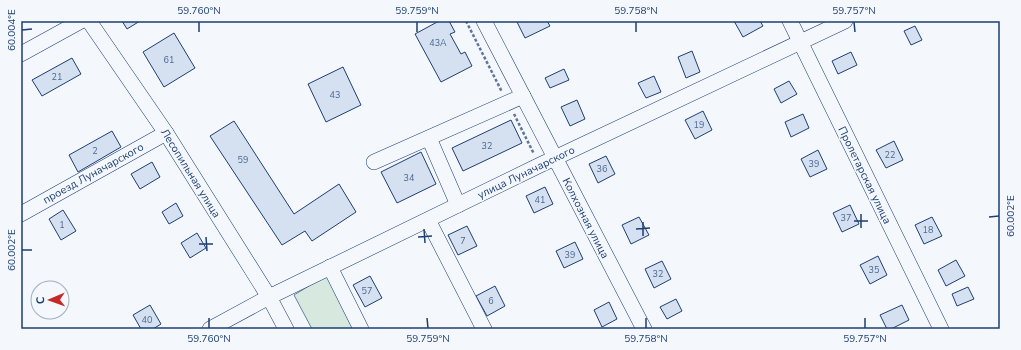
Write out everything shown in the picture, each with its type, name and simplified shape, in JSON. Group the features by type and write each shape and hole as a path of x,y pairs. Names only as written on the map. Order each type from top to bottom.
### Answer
{"street":[{"path":"23,50 80,21"},
{"name":"Лесопильная улица","path":"89,21 166,133 269,297 286,329"},
{"name":"Колхозная улица","path":"484,21 644,329"},
{"name":"Пролетарская улица","path":"790,21 941,329"},
{"name":"улица Луначарского","path":"210,329 269,297 330,267 555,158 845,21"},
{"path":"374,162 523,96"},
{"name":"проезд Луначарского","path":"21,214 166,133"},
{"path":"429,138 458,205"},
{"path":"428,220 484,329"},
{"path":"330,267 361,329"}],"shaded area":[{"path":"327,275 354,329 312,329 294,295"}],"building":[{"path":"122,21 140,21 127,29"},
{"path":"439,21 449,21 455,32 450,34 461,54 465,52 472,66 441,82 415,34"},
{"path":"547,21 550,26 525,38 517,22"},
{"path":"734,21 760,21 763,26 743,37"},
{"path":"915,26 922,40 911,45 904,31"},
{"path":"174,33 195,68 164,87 143,52"},
{"path":"692,51 700,72 686,78 678,57"},
{"path":"851,52 857,65 838,74 832,61"},
{"path":"72,58 81,74 42,96 32,80"},
{"path":"343,67 361,105 326,122 308,84"},
{"path":"564,69 569,80 550,88 545,78"},
{"path":"654,76 661,92 646,98 638,83"},
{"path":"789,81 797,94 781,103 774,89"},
{"path":"577,100 585,119 570,126 561,107"},
{"path":"703,111 712,130 695,139 685,120"},
{"path":"803,114 809,128 791,137 785,122"},
{"path":"511,120 522,143 463,171 452,148"},
{"path":"234,121 294,214 339,184 356,212 312,241 305,231 282,245 210,136"},
{"path":"112,131 121,147 78,172 69,155"},
{"path":"894,141 903,160 886,168 876,150"},
{"path":"818,150 827,169 810,177 801,159"},
{"path":"421,152 436,184 397,203 381,172"},
{"path":"606,156 615,174 598,183 589,164"},
{"path":"152,162 160,177 140,189 131,174"},
{"path":"545,187 553,204 534,213 526,196"},
{"path":"176,203 183,216 169,224 162,212"},
{"path":"850,205 859,224 842,232 833,213"},
{"path":"63,210 76,231 61,240 49,219"},
{"path":"639,217 649,235 631,244 622,225"},
{"path":"932,217 942,236 924,244 915,225"},
{"path":"467,226 477,246 458,255 448,235"},
{"path":"197,233 206,248 190,258 181,243"},
{"path":"575,242 583,259 564,268 556,251"},
{"path":"878,256 887,275 870,284 860,265"},
{"path":"956,260 965,276 946,286 938,270"},
{"path":"662,261 671,279 654,288 645,269"},
{"path":"370,276 382,298 365,307 353,285"},
{"path":"495,286 505,306 487,316 476,296"},
{"path":"968,287 974,299 957,306 952,294"},
{"path":"676,299 682,311 667,319 660,307"},
{"path":"609,302 617,319 602,327 594,310"},
{"path":"150,305 161,324 153,329 141,329 133,315"},
{"path":"902,305 909,320 891,329 887,329 880,315"}]}
